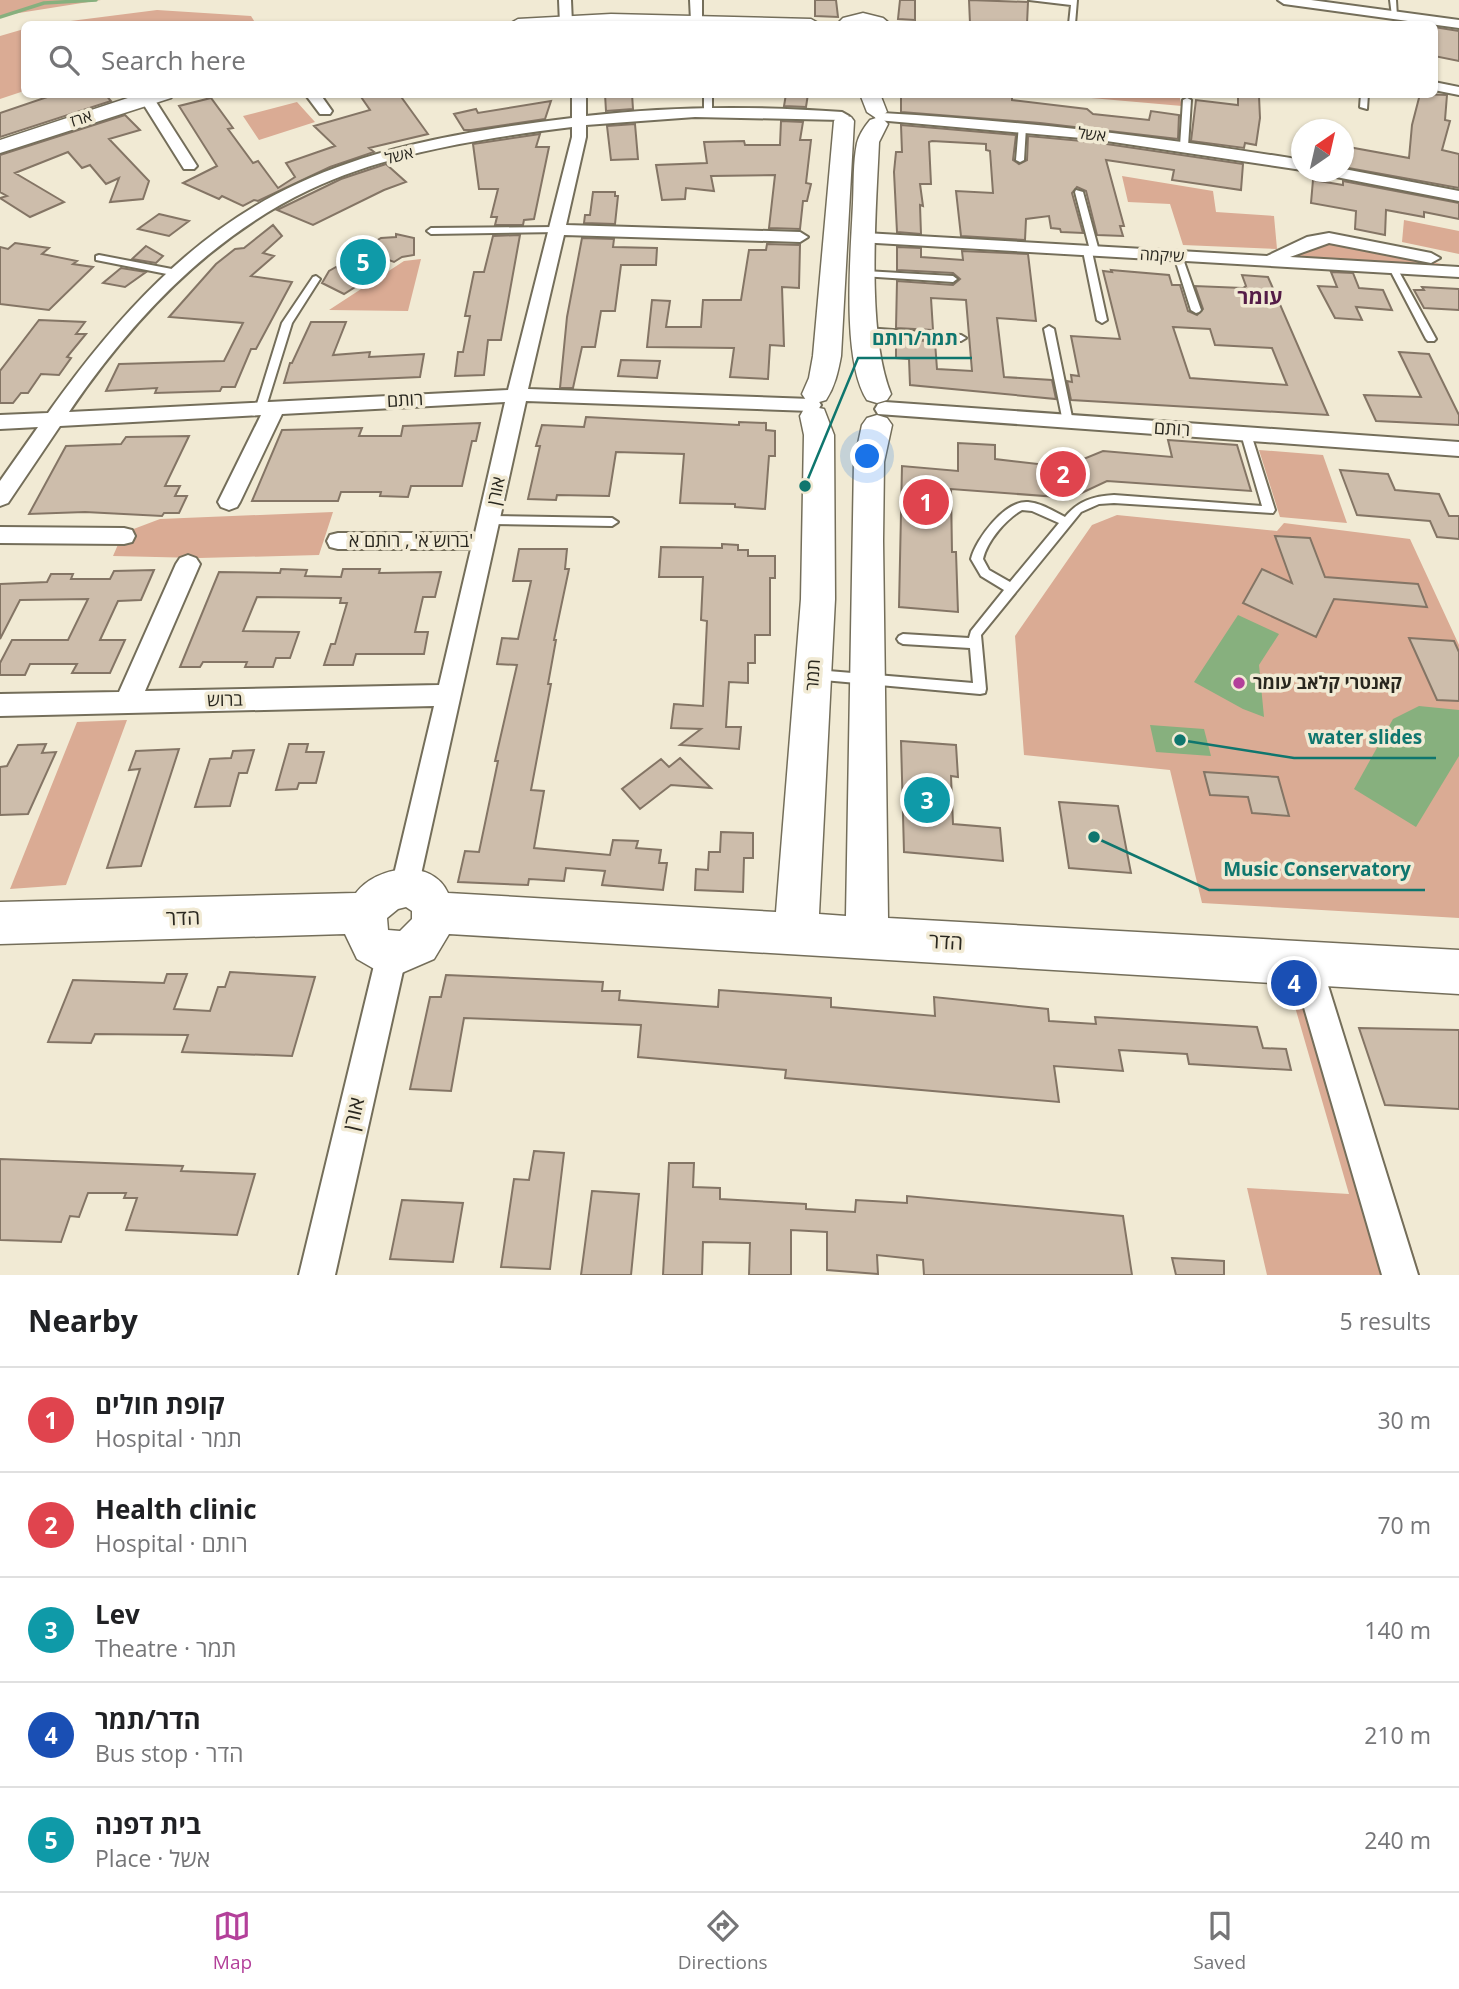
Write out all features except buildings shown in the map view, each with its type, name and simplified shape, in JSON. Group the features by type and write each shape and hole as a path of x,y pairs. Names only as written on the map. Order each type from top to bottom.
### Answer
{"street":[{"path":"565,0 566,21"},
{"path":"696,0 697,21"},
{"path":"849,21 855,14 854,0"},
{"path":"867,0 870,13 877,21"},
{"path":"1284,0 1435,21"},
{"path":"852,21 862,18 872,21"},
{"path":"1438,21 1459,24"},
{"path":"1438,87 1459,91"},
{"name":"ארז","path":"0,147 146,98"},
{"path":"153,98 188,166"},
{"path":"315,98 325,111"},
{"name":"אורן","path":"420,900 449,695 581,121 579,98"},
{"path":"847,111 864,108 877,112"},
{"name":"אשל","path":"0,498 53,419 118,334 177,273 213,242 254,214 297,190 341,172 434,146 581,121 708,113 847,111"},
{"name":"תמר","path":"847,111 825,367 847,413 870,448 867,937"},
{"name":"אשל","path":"877,112 1184,146 1291,163"},
{"name":"תמר","path":"796,933 813,675 819,432 847,413 868,373 865,238 868,142 877,112"},
{"path":"1354,175 1459,195"},
{"path":"557,230 800,237"},
{"name":"שיקמה","path":"865,238 1459,272"},
{"path":"1257,260 1284,255 1313,241 1329,238 1459,264"},
{"name":"רותם","path":"0,422 517,395 590,394 847,413 1068,422 1459,449"},
{"path":"229,502 268,407"},
{"name":"ברוש א' , רותם א'","path":"338,541 487,531"},
{"path":"0,535 124,536"},
{"path":"127,702 188,564"},
{"name":"ברוש","path":"0,705 449,695"},
{"path":"386,892 420,900 431,926 424,938 412,948 392,953 379,950 369,943 364,926 374,901 386,892"},
{"name":"הדר","path":"420,900 796,933 1459,972"},
{"name":"הדר","path":"0,923 367,913"},
{"name":"אורן","path":"317,1275 392,953"},
{"path":"1306,963 1400,1275"}],"lane":[{"path":"1032,0 1074,2 1072,21"},
{"path":"1393,0 1395,16"},
{"path":"708,98 708,113"},
{"path":"1364,107 1365,98"},
{"path":"1184,146 1187,100"},
{"path":"1020,160 1022,127"},
{"path":"1079,192 1102,320"},
{"path":"430,231 557,230"},
{"path":"1178,256 1196,310"},
{"path":"99,258 177,273"},
{"path":"1393,268 1431,339"},
{"path":"865,274 953,279"},
{"path":"268,407 286,323 316,279"},
{"path":"1049,329 1068,422"},
{"path":"866,331 961,338"},
{"path":"813,675 980,689 975,634 1077,509 1097,500 1269,510 1246,434"},
{"path":"1013,589 985,573 977,559 981,548 1010,510 1026,506 1066,522"},
{"path":"487,531 612,522"},
{"path":"903,639 976,643"}],"shaded area":[{"path":"0,0 101,0 0,16"},
{"path":"157,10 251,16 254,21 71,21"},
{"path":"21,30 21,92 0,99 0,36"},
{"path":"1091,98 1180,98 1182,106"},
{"path":"297,102 315,122 259,140 243,116"},
{"path":"1122,176 1213,191 1216,212 1274,216 1277,249 1183,245 1170,204 1128,202"},
{"path":"1404,220 1459,231 1459,254 1402,242"},
{"path":"1329,243 1349,243 1459,268 1289,257"},
{"path":"421,259 408,311 329,310 404,261"},
{"path":"1259,450 1323,455 1347,523 1280,517"},
{"path":"333,512 319,555 199,558 113,556 123,533 160,519"},
{"name":"קאנטרי קלאב עומר","path":"1117,515 1277,531 1284,523 1410,539 1459,645 1459,918 1202,903 1170,770 1024,755 1015,636 1092,525"},
{"path":"1238,615 1279,634 1259,665 1264,717 1243,709 1194,682"},
{"path":"1419,706 1459,710 1459,756 1416,827 1354,789 1393,719"},
{"path":"127,720 66,885 10,889 77,722"},
{"path":"1150,725 1204,729 1211,756 1156,752"},
{"path":"1293,1000 1334,1002 1420,1275 1267,1275 1247,1188 1349,1194"}],"waterway":[{"path":"0,17 44,3 96,0"}],"place":[{"name":"בית דפנה","path":"363,262"},
{"name":"Health clinic","path":"1063,474"},
{"name":"תמר/רותם","path":"805,486"},
{"name":"קופת חולים","path":"926,502"},
{"name":"קאנטרי קלאב עומר","path":"1239,683"},
{"name":"water slides","path":"1180,740"},
{"name":"Lev","path":"927,800"},
{"name":"Music Conservatory","path":"1094,837"},
{"name":"הדר/תמר","path":"1294,983"}],"district":[{"name":"עומר","path":"1260,297"}]}
